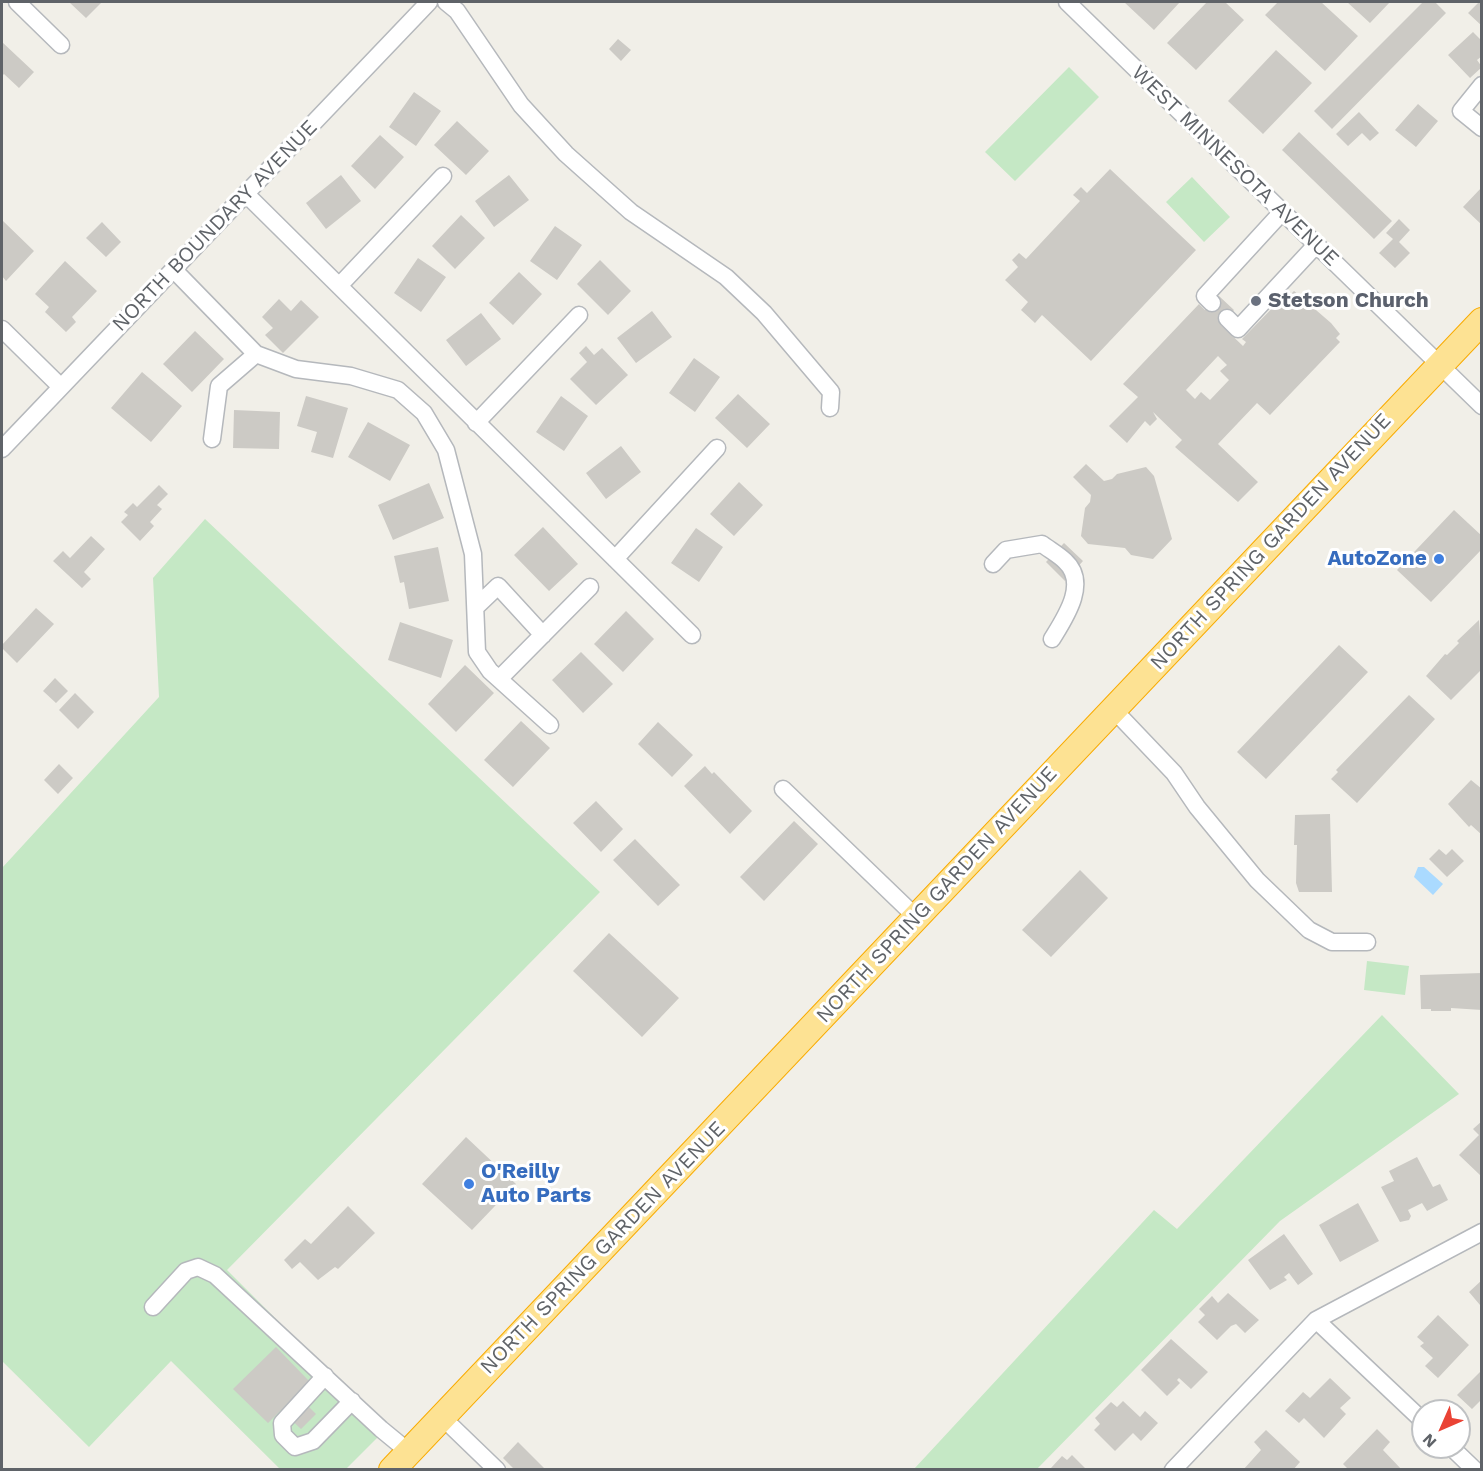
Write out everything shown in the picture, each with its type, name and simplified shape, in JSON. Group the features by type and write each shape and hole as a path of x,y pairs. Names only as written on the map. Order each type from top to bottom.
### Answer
{"highway":[{"name":"NORTH SPRING GARDEN AVENUE","path":"402,1463 442,1417 1482,321"}],"street":[{"path":"17,2 61,45"},
{"name":"NORTH BOUNDARY AVENUE","path":"2,450 429,2"},
{"path":"446,2 457,11 521,105 566,154 631,212 726,277 764,313 831,392 830,408"},
{"name":"WEST MINNESOTA AVENUE","path":"1067,2 1482,406"},
{"path":"1482,85 1461,111 1482,128"},
{"path":"339,286 443,176"},
{"path":"246,194 692,635"},
{"path":"1212,303 1205,296 1282,212"},
{"path":"1227,318 1238,329 1316,245"},
{"path":"174,270 256,354 296,369 351,376 398,390 424,413 446,450 473,554 477,652 499,679 550,725"},
{"path":"476,423 579,315"},
{"path":"2,329 61,387"},
{"path":"212,440 219,386 256,354"},
{"path":"615,560 717,448"},
{"path":"993,564 1006,550 1042,544 1067,563 1076,588 1068,614 1053,639"},
{"path":"476,607 498,586 543,635"},
{"path":"499,679 590,587"},
{"path":"1113,709 1174,773 1197,807 1257,880 1309,930 1332,942 1367,942"},
{"path":"783,789 916,917"},
{"path":"1173,1470 1316,1320 1482,1232"},
{"path":"153,1307 186,1271 198,1267 215,1275 352,1401 402,1463"},
{"path":"1316,1320 1411,1410"},
{"path":"325,1376 282,1424 283,1435 296,1447 313,1441 352,1401"},
{"path":"442,1417 497,1470"},
{"path":"472,1470 484,1457"},
{"path":"1463,1459 1474,1470"}],"green space":[{"path":"1069,67 1099,97 1015,181 985,152"},
{"path":"1192,177 1230,217 1204,242 1166,202"},
{"path":"205,519 600,892 227,1270 386,1429 346,1469 280,1469 171,1361 89,1447 2,1361 2,868 159,697 153,578"},
{"path":"1367,961 1409,966 1405,995 1364,990"},
{"path":"1382,1015 1459,1094 1280,1221 1037,1469 914,1469 1154,1210 1177,1229"}],"water":[{"path":"1418,867 1424,867 1443,884 1433,895 1414,877"}],"building":[{"path":"69,2 102,2 86,18"},
{"path":"1124,2 1180,2 1154,30"},
{"path":"1207,2 1225,2 1244,20 1196,70 1167,43"},
{"path":"1278,2 1321,2 1358,36 1325,71 1265,15"},
{"path":"1347,2 1390,2 1370,23"},
{"path":"1423,2 1435,2 1446,13 1332,129 1314,111"},
{"path":"1479,2 1482,2 1482,26 1468,13"},
{"path":"1473,32 1482,41 1482,56 1477,60 1482,67 1470,78 1448,55"},
{"path":"618,39 631,50 621,61 609,49"},
{"path":"2,42 34,72 19,88 4,74 2,76"},
{"path":"1276,50 1312,83 1263,134 1228,101"},
{"path":"414,92 441,111 416,146 389,127"},
{"path":"1418,104 1438,121 1416,147 1395,130"},
{"path":"1359,112 1379,133 1370,141 1362,133 1348,146 1336,134"},
{"path":"457,121 489,151 466,175 434,145"},
{"path":"1299,132 1392,221 1374,239 1282,150"},
{"path":"380,135 404,157 375,189 351,166"},
{"path":"1110,169 1196,250 1091,361 1042,315 1035,323 1021,310 1028,302 1005,280 1018,267 1012,260 1019,253 1026,259 1080,201 1073,195 1081,187 1087,193"},
{"path":"341,175 361,201 326,229 306,203"},
{"path":"509,175 529,200 494,227 475,201"},
{"path":"1482,187 1482,225 1463,207"},
{"path":"461,215 485,238 455,269 432,246"},
{"path":"1399,219 1410,230 1399,242 1410,253 1395,268 1379,253 1393,239 1386,233"},
{"path":"3,221 34,251 6,281 2,276"},
{"path":"102,222 121,242 106,257 86,238"},
{"path":"555,226 582,245 557,280 530,261"},
{"path":"418,258 446,277 421,312 394,293"},
{"path":"600,260 631,291 608,315 577,284"},
{"path":"65,261 97,291 72,317 76,322 66,332 45,312 49,307 35,294"},
{"path":"519,272 542,294 513,325 489,303"},
{"path":"1294,291 1331,323 1340,334 1336,338 1340,342 1270,415 1257,403 1218,444 1258,482 1238,502 1175,447 1182,440 1153,412 1157,419 1150,426 1145,421 1127,443 1109,426 1138,397 1123,384 1199,304 1205,310 1219,296 1234,310 1221,325 1243,346 1246,342 1242,339 1288,292 1290,295","holes":["1218,356 1227,365 1220,371 1229,380 1210,400 1201,392 1195,399 1186,390"]},
{"path":"279,299 291,311 301,300 319,317 283,353 265,335 273,328 262,317"},
{"path":"652,311 672,337 636,363 617,338"},
{"path":"481,313 501,339 466,366 446,340"},
{"path":"195,331 224,359 192,392 163,364"},
{"path":"586,346 594,355 602,348 628,375 596,405 570,379 587,362 579,353"},
{"path":"694,358 720,377 695,412 669,393"},
{"path":"142,372 182,406 151,442 111,408"},
{"path":"738,394 770,424 747,448 715,418"},
{"path":"306,396 348,408 333,458 311,452 317,432 297,426"},
{"path":"561,396 588,416 564,451 536,432"},
{"path":"234,410 280,412 279,449 233,448"},
{"path":"368,422 410,445 390,481 348,457"},
{"path":"621,446 641,472 606,499 586,473"},
{"path":"1086,464 1104,481 1112,479 1117,474 1146,467 1154,476 1172,539 1153,559 1131,555 1125,548 1088,544 1081,536 1085,508 1090,502 1091,495 1073,477"},
{"path":"739,482 763,505 734,536 710,514"},
{"path":"429,483 444,518 393,540 378,505"},
{"path":"159,485 168,494 157,505 162,509 150,522 154,526 140,541 121,522 128,515 124,512 133,503 137,507"},
{"name":"AutoZone","path":"1454,510 1482,536 1482,549 1431,602 1397,570"},
{"path":"543,527 578,564 549,591 514,555"},
{"path":"696,528 723,547 699,582 671,563"},
{"path":"91,536 105,549 84,572 91,579 82,588 53,561 63,551 70,558"},
{"path":"1064,543 1083,561 1065,581 1046,562"},
{"path":"438,547 449,601 409,609 404,582 400,583 394,556"},
{"path":"36,608 54,624 17,663 2,648 2,645"},
{"path":"626,611 654,639 623,672 594,644"},
{"path":"1479,620 1482,669 1451,700 1426,676"},
{"path":"400,622 453,640 441,678 388,660"},
{"path":"1339,645 1368,672 1266,779 1237,752"},
{"path":"581,652 613,684 583,713 552,680"},
{"path":"465,665 494,693 456,732 428,704"},
{"path":"55,678 68,691 56,703 43,691"},
{"path":"75,693 94,712 78,729 59,710"},
{"path":"1409,695 1435,719 1357,803 1331,779 1338,772 1336,770"},
{"path":"521,721 550,748 513,787 484,760"},
{"path":"658,722 693,755 672,777 638,744"},
{"path":"59,764 73,778 58,794 44,780"},
{"path":"705,766 712,774 714,772 752,811 730,834 684,786"},
{"path":"1471,780 1482,789 1482,835 1471,825 1469,827 1448,804"},
{"path":"596,801 623,829 601,852 573,823"},
{"path":"1330,814 1332,892 1299,892 1296,883 1297,845 1294,845 1295,815"},
{"path":"794,821 818,844 764,901 740,877"},
{"path":"635,839 680,885 658,906 613,860"},
{"path":"1439,849 1446,855 1452,849 1464,861 1447,877 1429,859"},
{"path":"1080,870 1108,898 1051,957 1022,930"},
{"path":"609,933 679,998 642,1037 573,971"},
{"path":"1482,973 1482,1010 1451,1008 1451,1011 1431,1011 1431,1009 1421,1009 1420,975"},
{"path":"1482,1121 1482,1173 1480,1175 1459,1155 1479,1135 1473,1129"},
{"name":"O'Reilly Auto Parts","path":"466,1137 516,1184 472,1230 422,1184"},
{"path":"1417,1157 1433,1187 1440,1184 1448,1200 1427,1211 1422,1203 1408,1210 1411,1216 1409,1220 1400,1222 1381,1187 1394,1181 1389,1171"},
{"path":"1358,1203 1379,1241 1340,1262 1319,1225"},
{"path":"348,1206 375,1233 338,1269 335,1267 318,1280 300,1262 292,1269 284,1260 305,1239 311,1244"},
{"path":"1284,1234 1313,1274 1298,1285 1289,1273 1284,1277 1287,1280 1270,1290 1248,1260"},
{"path":"1482,1280 1482,1303 1480,1305 1469,1292"},
{"path":"1228,1293 1259,1320 1245,1333 1236,1324 1231,1326 1217,1340 1198,1322 1205,1315 1199,1309 1212,1296 1218,1303"},
{"path":"1438,1315 1469,1345 1438,1378 1425,1366 1433,1358 1420,1346 1424,1343 1417,1337"},
{"path":"1171,1339 1208,1372 1191,1389 1179,1378 1177,1380 1180,1383 1167,1396 1141,1370"},
{"path":"276,1347 309,1381 296,1394 316,1414 301,1429 281,1410 268,1423 233,1389"},
{"path":"1482,1370 1482,1399 1472,1409 1471,1399 1461,1399 1457,1395"},
{"path":"1330,1378 1351,1398 1340,1408 1346,1414 1324,1438 1304,1418 1299,1423 1285,1411 1303,1392 1310,1398"},
{"path":"1123,1401 1140,1417 1145,1411 1158,1423 1141,1441 1133,1433 1115,1451 1094,1430 1100,1424 1095,1418 1111,1402 1117,1407"},
{"path":"1377,1429 1390,1442 1383,1450 1402,1470 1349,1470 1343,1464"},
{"path":"1266,1430 1300,1462 1293,1470 1243,1470 1261,1450 1254,1442"},
{"path":"518,1442 546,1470 515,1470 503,1458"},
{"path":"1072,1455 1087,1470 1051,1468 1062,1456 1067,1460"}],"place":[{"name":"Stetson Church","path":"1256,301"},
{"name":"AutoZone","path":"1439,559"},
{"name":"O'Reilly Auto Parts","path":"469,1184"}]}
